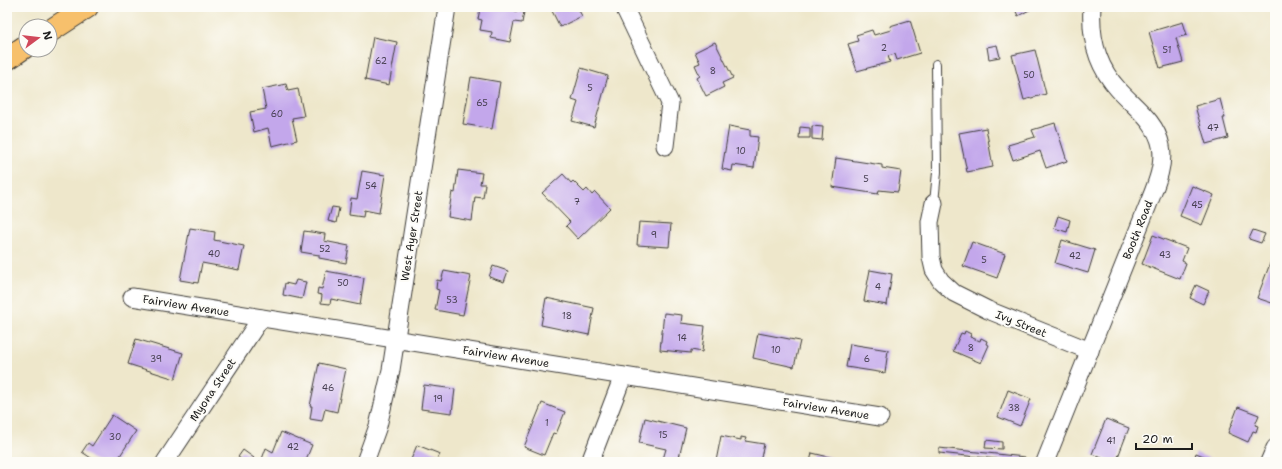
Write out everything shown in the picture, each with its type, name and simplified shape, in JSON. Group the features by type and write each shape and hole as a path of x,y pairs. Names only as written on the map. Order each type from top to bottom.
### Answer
{"highway":[{"path":"58,26 87,7"},
{"path":"7,58 18,51"}],"street":[{"name":"West Ayer Street","path":"365,462 378,426 386,397 447,7"},
{"path":"624,7 670,103 665,146"},
{"name":"Booth Road","path":"1045,462 1157,183 1162,163 1161,147 1156,133 1150,123 1118,89 1101,64 1092,35 1092,7"},
{"name":"Ivy Street","path":"934,204 930,222 931,257 934,270 954,293 988,310 1090,351"},
{"name":"Fairview Avenue","path":"132,297 880,418"},
{"name":"Myona Street","path":"165,462 261,318"},
{"path":"590,462 623,376"},
{"path":"1269,462 1275,448"}],"lane":[{"path":"934,204 937,172 936,64"}],"building":[{"path":"487,7 516,7 515,11 524,12 522,23 514,22 510,42 491,38 492,32 480,30 482,20 478,19 480,9 487,10"},
{"path":"550,7 577,7 582,16 560,27"},
{"path":"1014,7 1035,7 1018,16"},
{"path":"910,20 920,53 897,60 895,54 888,56 890,62 857,71 848,44 858,41 856,35 872,30 874,35 891,30 890,26"},
{"path":"1183,22 1187,35 1176,38 1183,62 1160,68 1149,32"},
{"path":"373,37 397,42 389,85 365,80"},
{"path":"715,42 733,78 722,83 724,87 706,96 697,78 700,76 695,65 700,63 695,52"},
{"path":"997,45 1000,57 989,59 987,47"},
{"path":"1035,50 1046,94 1024,100 1012,55"},
{"path":"581,68 608,76 594,127 572,121 578,102 572,100"},
{"path":"471,77 500,82 492,129 463,124"},
{"path":"286,84 288,91 298,89 304,116 292,118 297,140 272,146 268,128 254,132 250,112 266,109 262,89"},
{"path":"1220,99 1228,138 1206,144 1195,106"},
{"path":"1055,123 1067,161 1046,168 1040,151 1013,160 1008,145 1035,137 1032,130"},
{"path":"729,126 750,130 750,136 758,137 754,168 733,165 732,171 722,169"},
{"path":"812,126 823,127 822,140 812,139"},
{"path":"800,127 810,128 810,138 799,138"},
{"path":"986,128 993,167 967,172 959,133"},
{"path":"836,158 882,165 882,168 901,171 898,192 879,190 878,194 832,187"},
{"path":"458,170 482,173 480,184 485,184 483,198 475,197 472,221 448,217 452,192 455,193"},
{"path":"362,171 385,175 379,213 364,210 363,217 349,215 351,198 357,199"},
{"path":"563,174 571,183 573,181 584,192 587,189 592,195 595,192 610,208 578,239 566,226 570,222 542,193"},
{"path":"1192,186 1214,195 1202,225 1180,216"},
{"path":"332,207 339,208 336,223 328,221"},
{"path":"1058,216 1070,220 1067,232 1054,228"},
{"path":"639,222 671,224 669,247 637,245"},
{"path":"190,228 215,232 214,240 244,246 239,270 202,263 198,283 180,280"},
{"path":"1253,230 1265,234 1261,243 1249,239"},
{"path":"304,231 325,234 324,241 349,246 346,263 319,258 319,255 301,252"},
{"path":"1153,235 1187,248 1182,261 1186,263 1180,279 1142,264"},
{"path":"1062,240 1095,250 1088,273 1055,263"},
{"path":"972,242 1005,254 997,278 963,266"},
{"path":"1271,261 1275,262 1275,304 1257,298"},
{"path":"493,266 508,271 504,282 489,277"},
{"path":"870,270 892,274 887,305 864,301"},
{"path":"326,271 364,278 360,305 331,299 330,304 321,303 322,295 317,294 318,288 322,289"},
{"path":"444,271 471,276 463,315 435,310 439,290 436,289 437,280 441,281"},
{"path":"296,280 306,282 302,299 283,295 285,283 294,285"},
{"path":"1196,285 1209,291 1203,304 1190,298"},
{"path":"546,298 594,308 589,335 541,325"},
{"path":"664,313 682,315 681,323 705,326 702,352 691,350 691,353 660,350"},
{"path":"965,331 971,334 970,337 980,341 981,338 987,341 986,344 989,345 981,363 953,351 961,333 964,334"},
{"path":"758,333 800,341 794,367 753,358"},
{"path":"136,339 183,353 175,379 128,364"},
{"path":"850,344 888,350 885,373 846,367"},
{"path":"319,363 346,369 337,412 325,409 322,421 310,419 312,406 310,406"},
{"path":"424,385 455,389 452,413 421,409"},
{"path":"1008,390 1031,399 1020,426 998,417"},
{"path":"542,403 565,412 556,434 553,433 544,455 524,447"},
{"path":"1238,407 1259,415 1255,425 1258,426 1256,432 1253,431 1248,442 1228,433"},
{"path":"112,415 136,431 116,462 97,462 82,452 88,443 92,446"},
{"path":"645,418 686,428 678,462 663,459 666,449 639,443"},
{"path":"1106,419 1129,428 1116,462 1112,462 1092,454"},
{"path":"281,432 312,445 305,462 271,462 262,459 266,448 273,452"},
{"path":"721,436 741,440 741,437 746,438 745,441 764,444 760,462 716,461"},
{"path":"986,440 1002,442 1002,449 985,448"},
{"path":"417,445 440,454 436,462 410,462"},
{"path":"939,448 1025,457 1024,462 939,453"},
{"path":"243,450 254,458 251,462 245,462 238,457"},
{"path":"812,453 846,461 846,462 810,462"},
{"path":"1196,453 1219,462 1193,462"}]}
